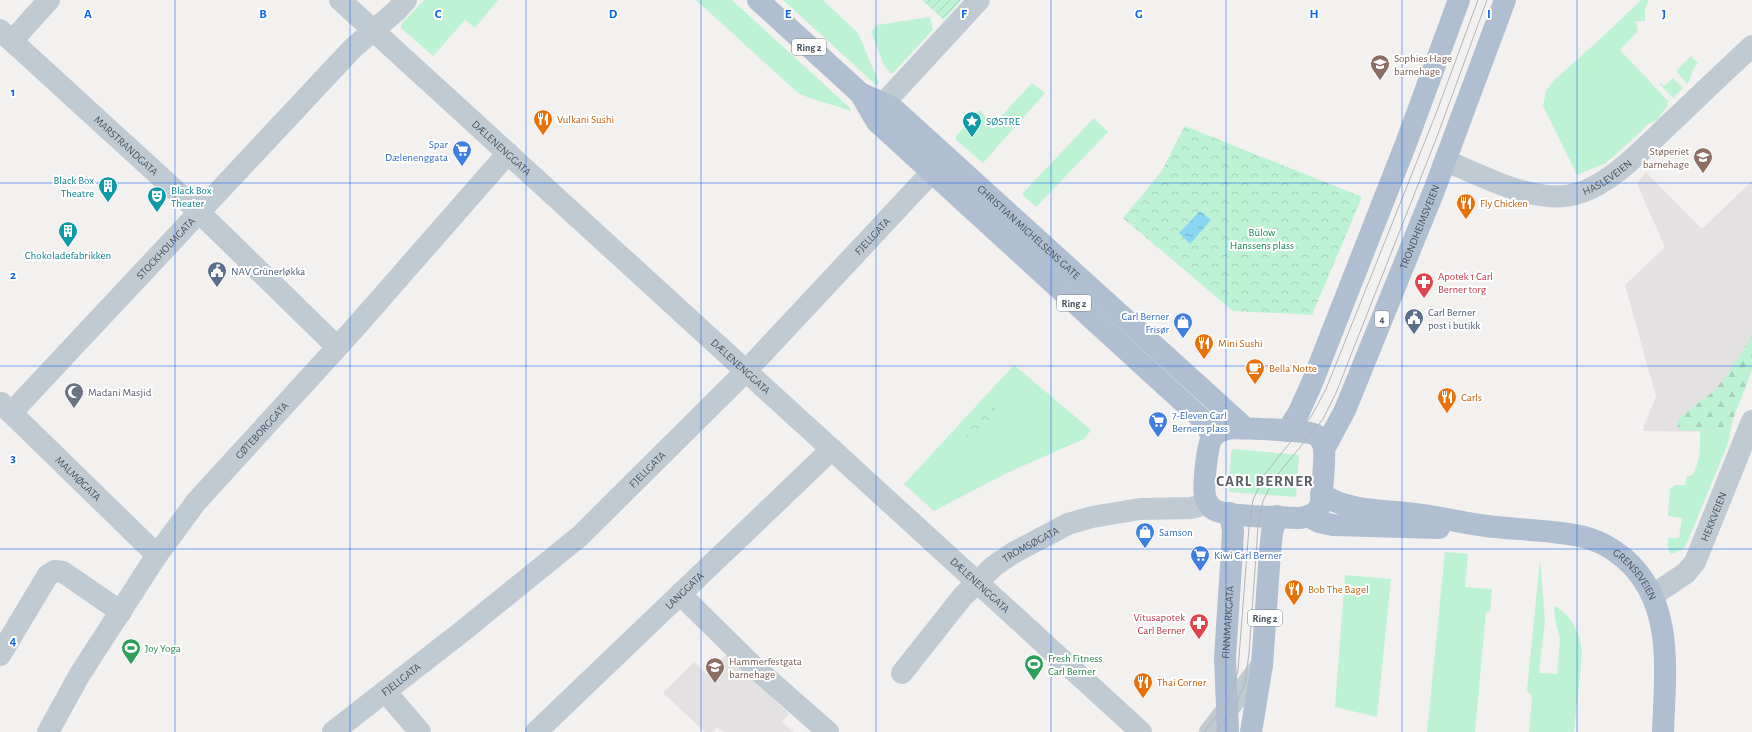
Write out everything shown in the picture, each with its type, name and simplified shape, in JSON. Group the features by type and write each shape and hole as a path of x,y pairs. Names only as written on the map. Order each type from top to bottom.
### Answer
{"main road":[{"name":"CHRISTIAN MICHELSENS GATE","path":"758,0 878,109 897,112 1245,428"},
{"path":"1287,431 1298,414 1312,383 1400,159 1459,0"},
{"name":"TRONDHEIMSVEIEN","path":"1324,449 1345,410 1446,161 1505,0"},
{"name":"CHRISTIAN MICHELSENS GATE","path":"878,109 877,122 1205,422 1212,437"},
{"path":"1245,428 1287,431 1308,433 1320,438 1324,449 1321,494 1318,509 1308,516 1300,518 1216,511 1208,503 1205,496 1208,446 1212,437 1224,429 1245,428"},
{"name":"GRENSEVEIEN","path":"1321,494 1336,502 1352,507 1424,515 1484,526 1581,536 1598,542 1616,552 1633,566 1644,580 1653,595 1660,614 1666,653 1663,732"},
{"name":"FINNMARKGATA","path":"1227,722 1225,658 1233,531 1230,513"},
{"name":"Ring 2","path":"1251,732 1262,665 1272,532 1277,516"},
{"name":"GRENSEVEIEN","path":"1308,516 1319,522 1333,525 1428,529 1484,526"}],"street":[{"path":"6,36 49,0"},
{"name":"DÆLENENGGATA","path":"340,0 1141,732"},
{"name":"STOCKHOLMGATA","path":"5,408 199,212 354,47 374,31 406,0"},
{"path":"878,109 979,0"},
{"name":"MARSTRANDGATA","path":"6,36 199,212 337,347"},
{"name":"HASLEVEIEN","path":"1446,161 1525,192 1553,197 1566,196 1589,189 1624,166 1752,46"},
{"name":"GØTEBORGGATA","path":"48,732 80,674 157,555 196,502 337,347 508,154"},
{"name":"FJELLGATA","path":"333,732 460,634 580,536 746,371 931,173"},
{"name":"MALMØGATA","path":"5,408 157,555"},
{"name":"HEKKVEIEN","path":"1653,595 1686,573 1695,562 1752,421"},
{"name":"LANGGATA","path":"536,732 832,450"},
{"name":"TROMSØGATA","path":"902,673 963,596 994,566 1013,553 1068,524 1092,517 1118,512 1157,508 1192,508 1208,503"},
{"path":"0,655 48,575 55,571 64,572 121,612"},
{"path":"680,594 752,665 828,732"},
{"path":"1210,732 1227,722 1241,693 1262,665"},
{"path":"385,691 420,732"}],"shaded area":[{"path":"1646,172 1702,229 1752,181 1752,358 1729,432 1643,431 1644,425 1656,397 1625,285 1665,247 1637,184"},
{"name":"Hammerfestgata barnehage","path":"727,654 789,714 782,722 794,732 723,732 717,727 713,732 705,732 663,693 694,662 707,674"}],"green space":[{"path":"424,0 498,0 475,28 465,20 433,56 401,28 402,23"},
{"path":"696,0 732,0 850,108 851,111 798,93"},
{"path":"783,0 823,0 858,33 879,83 876,85"},
{"path":"922,0 961,0 944,20"},
{"path":"1641,0 1649,0 1645,8 1645,21 1636,21 1638,31 1620,50 1669,102 1667,103 1668,105 1657,120 1648,124 1606,163 1577,175 1543,106 1546,91 1554,80"},
{"path":"930,17 933,30 893,73 890,73 884,65 871,32 877,25"},
{"path":"1691,56 1698,63 1695,66 1687,84 1676,71"},
{"path":"1673,78 1683,88 1673,98 1660,84 1661,83 1664,86"},
{"path":"1032,83 1045,93 983,163 956,140 956,136 979,110 994,124"},
{"path":"1094,118 1108,132 1036,207 1022,194"},
{"name":"Bülow Hanssens plass","path":"1185,126 1362,197 1312,315 1233,311 1123,218 1161,172"},
{"path":"1752,335 1752,370 1733,419 1720,430 1683,431 1678,427 1680,417 1714,391 1728,374"},
{"path":"1014,365 1091,430 1084,439 1007,473 934,511 904,484"},
{"path":"987,401 999,412 972,441 960,429"},
{"path":"1733,419 1728,443 1687,543 1682,550 1672,554 1668,550 1668,538 1679,538 1682,518 1668,516 1670,489 1675,485 1685,485 1687,476 1691,476 1697,466 1700,431 1720,430"},
{"path":"1233,449 1299,455 1296,497 1229,492 1231,452"},
{"path":"1445,552 1468,554 1465,587 1492,589 1490,612 1486,612 1475,732 1427,732"},
{"path":"1540,559 1545,621 1539,673 1557,674 1560,640 1555,619 1554,606 1566,614 1571,620 1580,640 1582,654 1574,732 1529,732 1532,697 1527,690"},
{"path":"1345,575 1391,579 1377,717 1335,707"}],"water":[{"path":"1200,211 1211,220 1190,244 1179,233"}],"tram line":[{"path":"1204,732 1226,703 1233,689 1238,670 1249,527 1253,500 1265,474 1312,415 1326,389 1437,111 1478,0"},
{"path":"1216,732 1234,709 1245,683 1249,653 1258,527 1263,501 1274,479 1323,419 1336,393 1438,134 1487,0"}],"place":[{"name":"Sophies Hage barnehage","path":"1380,81"},
{"name":"Vulkani Sushi","path":"543,136"},
{"name":"SØSTRE","path":"972,138"},
{"name":"Spar Dælenenggata","path":"462,167"},
{"name":"Støperiet barnehage","path":"1703,174"},
{"name":"Black Box Theatre","path":"108,203"},
{"name":"Black Box Theater","path":"157,213"},
{"name":"Fly Chicken","path":"1466,220"},
{"name":"Chokoladefabrikken","path":"68,248"},
{"name":"NAV Grünerløkka","path":"217,288"},
{"name":"Apotek 1 Carl Berner torg","path":"1424,299"},
{"name":"Carl Berner post i butikk","path":"1414,335"},
{"name":"Carl Berner Frisør","path":"1183,339"},
{"name":"Mini Sushi","path":"1204,360"},
{"name":"Bella Notte","path":"1255,385"},
{"name":"Madani Masjid","path":"74,409"},
{"name":"Carls","path":"1447,414"},
{"name":"7-Eleven Carl Berners plass","path":"1158,438"},
{"name":"Samson","path":"1145,549"},
{"name":"Kiwi Carl Berner","path":"1200,572"},
{"name":"Bob The Bagel","path":"1294,606"},
{"name":"Vitusapotek Carl Berner","path":"1199,640"},
{"name":"Joy Yoga","path":"131,665"},
{"name":"Fresh Fitness Carl Berner","path":"1034,681"},
{"name":"Hammerfestgata barnehage","path":"715,684"},
{"name":"Thai Corner","path":"1143,699"}],"district":[{"name":"CARL BERNER","path":"1265,481"}]}
